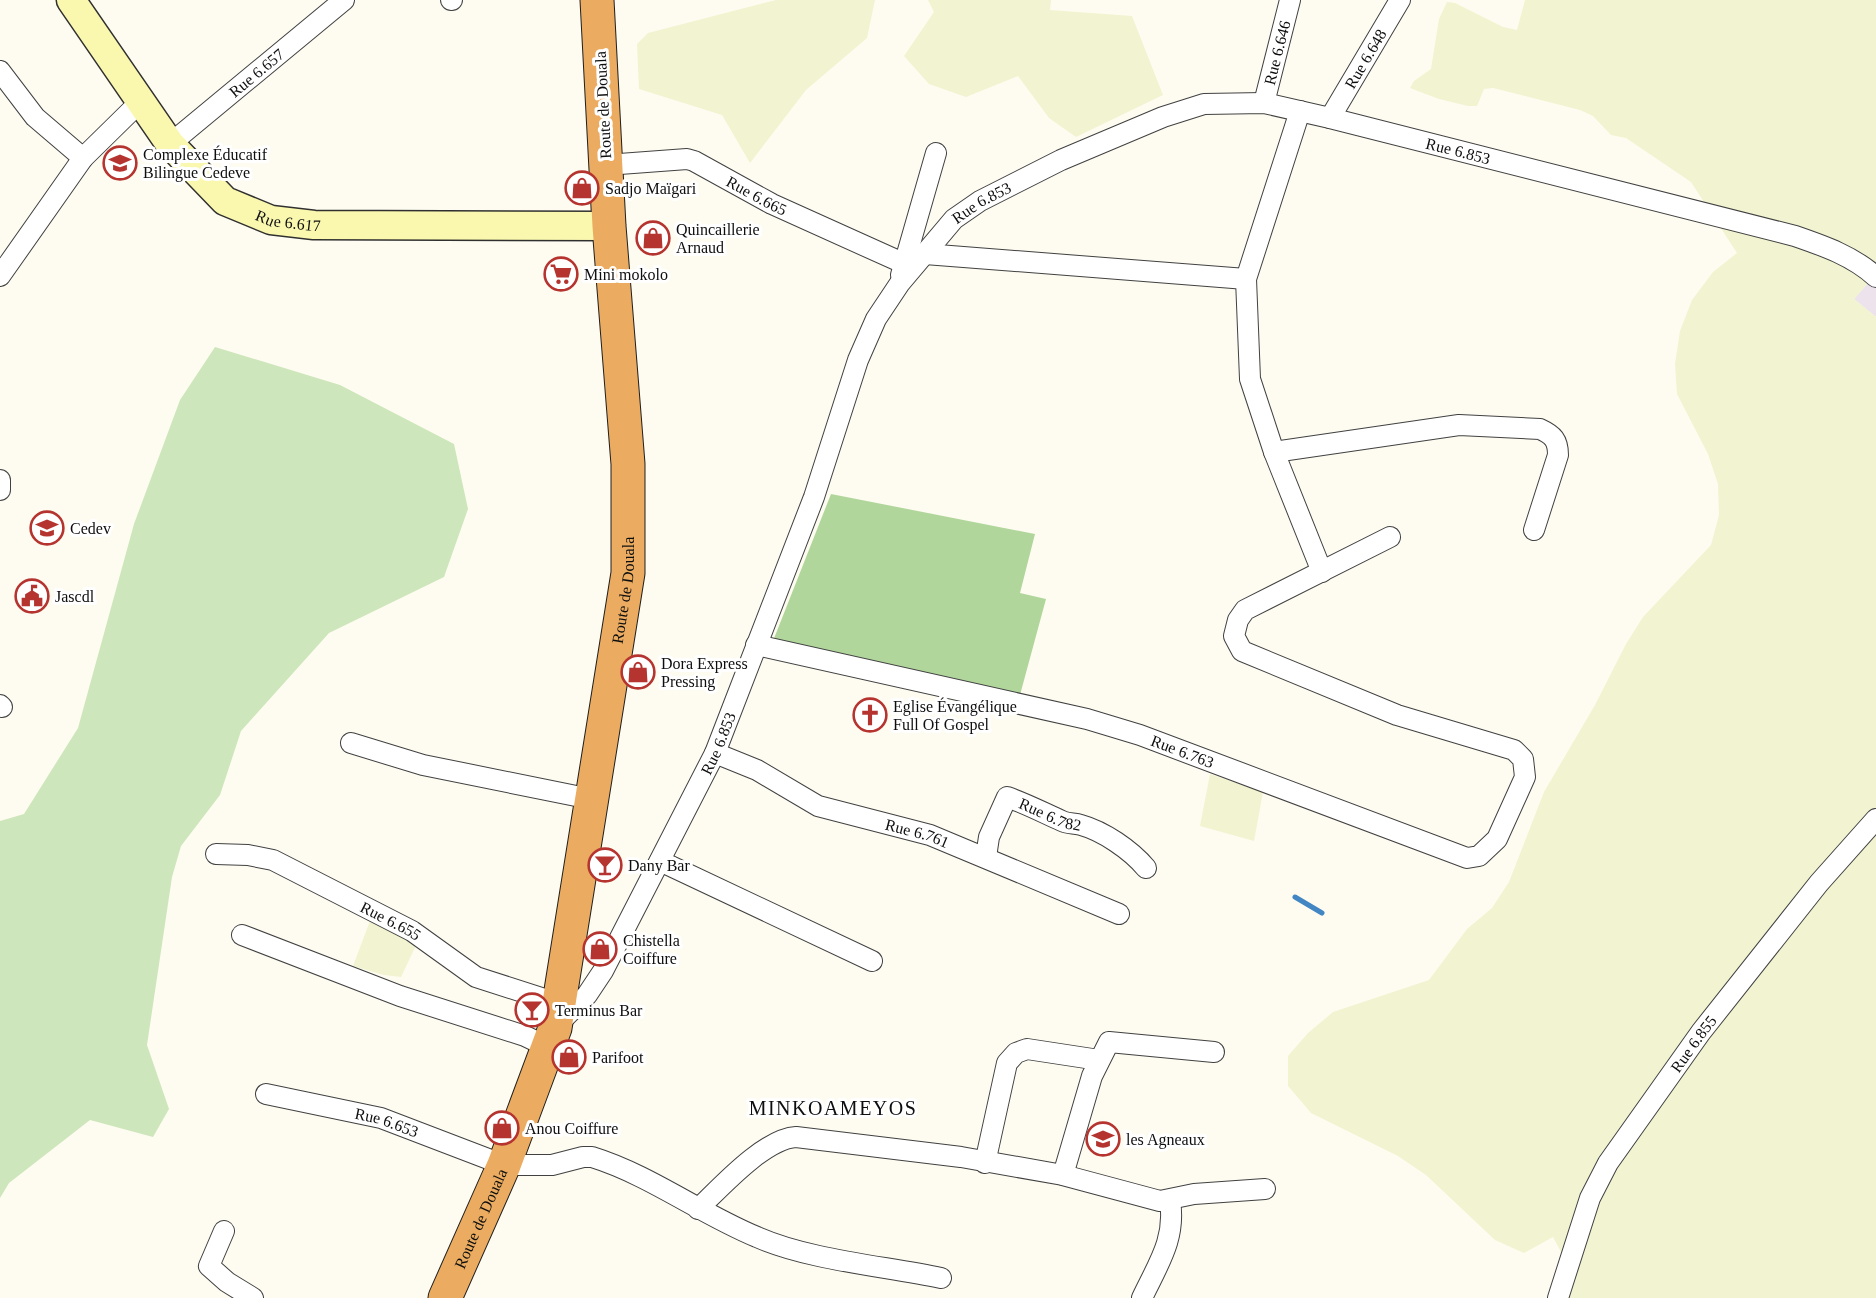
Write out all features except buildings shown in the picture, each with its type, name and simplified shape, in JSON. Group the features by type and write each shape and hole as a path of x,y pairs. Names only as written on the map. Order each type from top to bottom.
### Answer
{"highway":[{"name":"Route de Douala","path":"445,1298 504,1165 554,1026 628,573 628,464 609,226 597,0"}],"street":[{"name":"Rue 6.617","path":"71,0 170,144 225,201 271,220 314,225 609,226"},
{"name":"Rue 6.657","path":"170,144 344,0"},
{"name":"Rue 6.646","path":"1264,103 1290,0"},
{"name":"Rue 6.648","path":"1330,118 1401,0"},
{"path":"0,72 35,117 83,158"},
{"path":"0,276 83,158 141,101"},
{"name":"Rue 6.853","path":"554,1026 587,995 603,971 715,753 814,497 858,360 876,319 900,283 954,219 980,201 1104,141 1204,104 1264,103 1794,236 1829,247 1865,267 1876,277"},
{"path":"1300,111 1246,279 1250,379 1274,452 1322,572 1390,537"},
{"path":"900,283 903,263 936,153"},
{"name":"Rue 6.665","path":"606,165 687,159 694,161 772,204 903,263"},
{"path":"925,254 1246,279"},
{"path":"1274,452 1459,425 1540,429 1552,435 1558,443 1558,455 1534,530"},
{"path":"0,480 0,490"},
{"name":"Rue 6.763","path":"756,645 1087,719 1140,735 1467,858 1479,856 1497,839 1525,777 1522,759 1514,750 1397,715 1242,651 1234,636 1238,620 1245,610 1322,572"},
{"path":"351,742 423,765 591,799"},
{"name":"Rue 6.761","path":"715,753 757,770 818,806 921,832 1119,914"},
{"name":"Rue 6.782","path":"986,857 990,837 1007,797 1041,810 1065,823 1081,825 1109,838 1146,868"},
{"name":"Rue 6.855","path":"1558,1298 1590,1198 1608,1163 1701,1032 1819,883 1876,819"},
{"name":"Rue 6.655","path":"216,854 248,855 273,860 412,931 476,977 554,1026"},
{"path":"660,861 872,961"},
{"path":"242,935 400,996 525,1036 554,1026"},
{"path":"1063,1175 1105,1046 1113,1041 1214,1052"},
{"path":"985,1162 1008,1063 1016,1053 1027,1049 1099,1060"},
{"name":"Rue 6.653","path":"266,1094 381,1118 504,1165 552,1165 592,1157 656,1185 698,1209 759,1238 800,1251 941,1278"},
{"path":"698,1209 732,1177 785,1138 903,1148 1063,1175 1160,1201 1170,1201 1194,1194 1265,1189"},
{"path":"1142,1298 1170,1240 1173,1228 1170,1201"},
{"path":"224,1231 209,1266 227,1282 254,1298"}],"shaded area":[{"path":"1876,274 1876,317 1854,299"}],"green space":[{"path":"776,0 875,0 867,38 806,90 750,163 722,115 639,89 637,44 648,33"},
{"path":"928,0 1051,0 1050,10 1132,16 1163,95 1076,137 1049,118 1018,76 966,97 929,84 904,56 934,12"},
{"path":"1525,0 1876,0 1876,274 1854,299 1876,317 1876,1298 1563,1298 1571,1271 1553,1237 1524,1253 1495,1240 1426,1175 1398,1156 1311,1113 1288,1086 1288,1056 1308,1033 1333,1012 1429,980 1467,929 1492,908 1509,882 1544,792 1595,705 1626,644 1643,617 1711,545 1719,515 1718,484 1708,454 1677,394 1675,364 1680,331 1692,300 1713,272 1737,253 1691,182 1626,138 1611,135 1593,116 1580,110 1493,88 1484,89 1477,106 1468,106 1439,99 1410,88 1414,81 1431,69 1439,19 1447,2 1455,3 1503,27 1517,30"},
{"path":"215,347 340,385 454,444 468,509 444,577 329,633 241,731 220,795 181,846 172,877 147,1045 169,1109 153,1137 90,1120 9,1183 0,1198 0,821 24,814 78,728 134,524 180,400"},
{"path":"831,494 1035,534 1020,593 1046,599 1020,695 773,641"},
{"path":"1210,774 1263,792 1254,841 1200,826"},
{"path":"373,913 419,939 401,977 384,975 353,966"}],"waterway":[{"path":"1295,897 1322,913"}],"place":[{"name":"Complexe Éducatif Bilingue Cedeve","path":"120,163"},
{"name":"Sadjo Maïgari","path":"582,188"},
{"name":"Quincaillerie Arnaud","path":"653,238"},
{"name":"Mini mokolo","path":"561,274"},
{"name":"Cedev","path":"47,528"},
{"name":"Jascdl","path":"32,596"},
{"name":"Dora Express Pressing","path":"638,672"},
{"name":"Eglise Évangélique Full Of Gospel","path":"870,715"},
{"name":"Dany Bar","path":"605,865"},
{"name":"Chistella Coiffure","path":"600,949"},
{"name":"Terminus Bar","path":"532,1010"},
{"name":"Parifoot","path":"569,1057"},
{"name":"Anou Coiffure","path":"502,1128"},
{"name":"les Agneaux","path":"1103,1139"}],"district":[{"name":"MINKOAMEYOS","path":"833,1108"}]}
